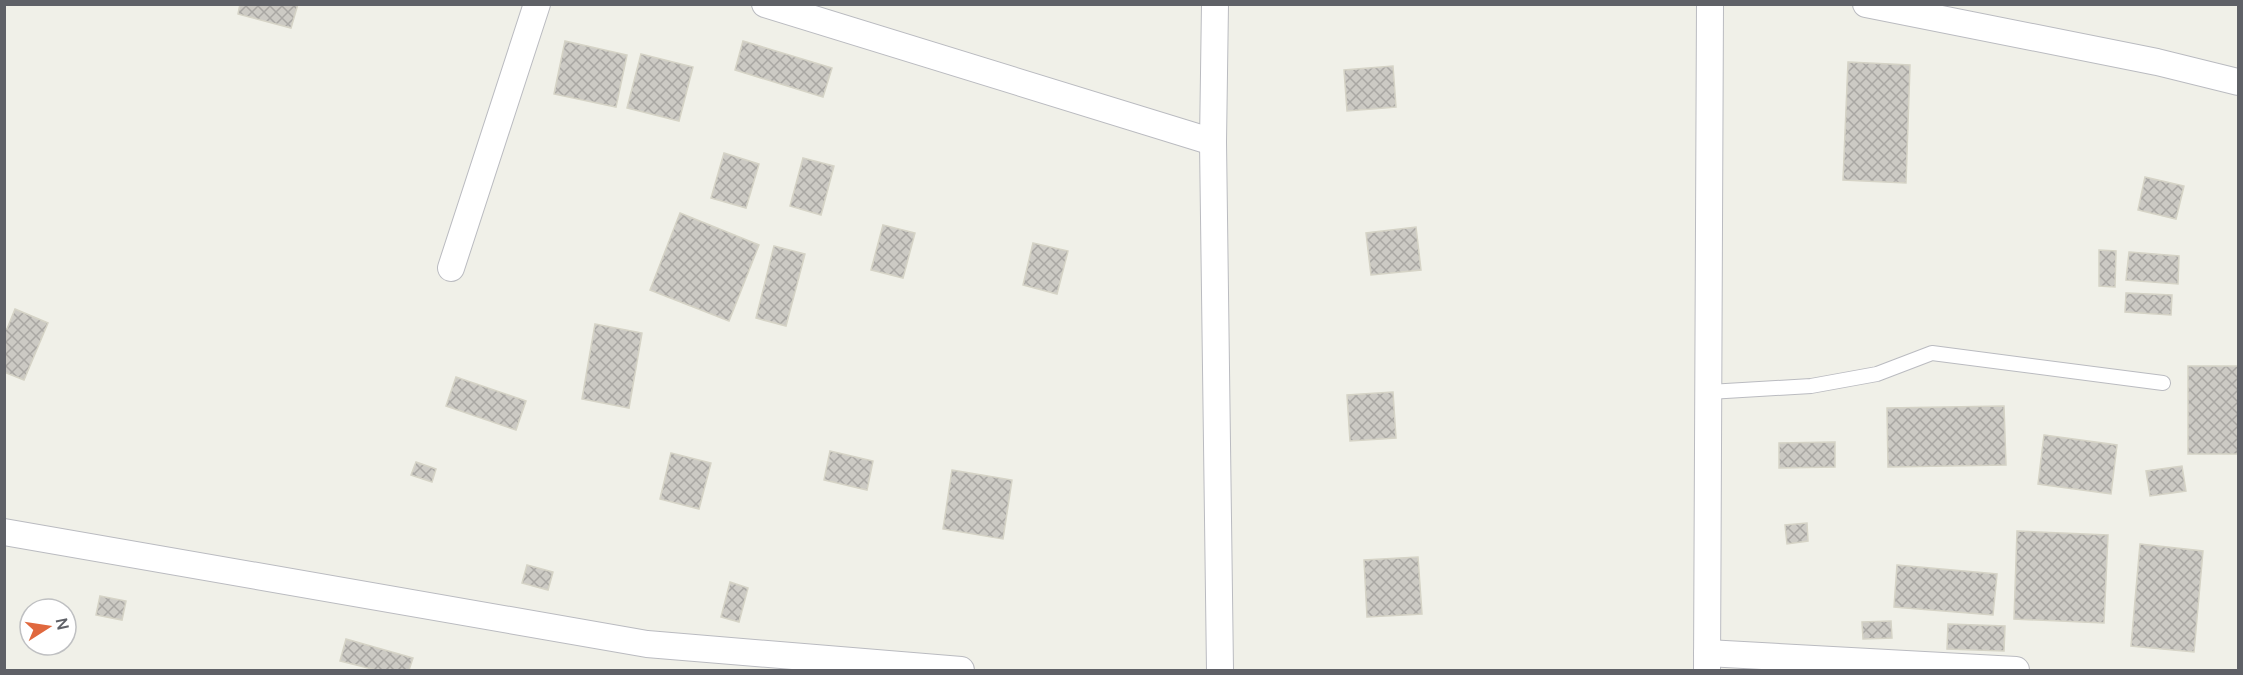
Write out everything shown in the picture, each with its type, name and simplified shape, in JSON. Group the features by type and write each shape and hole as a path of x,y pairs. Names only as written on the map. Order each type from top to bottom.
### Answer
{"street":[{"path":"451,268 537,4"},
{"path":"765,4 1213,142"},
{"path":"1215,4 1213,142 1220,670"},
{"path":"1710,4 1707,662 2016,670"},
{"path":"1866,4 2157,62 2238,82"},
{"path":"4,532 647,644 961,670"}],"lane":[{"path":"1709,392 1811,386 1877,374 1932,353 2163,383"}],"building":[{"path":"240,4 298,4 291,28 238,14"},
{"path":"565,41 627,55 616,107 554,94"},
{"path":"743,41 832,68 823,97 735,70"},
{"path":"641,54 693,67 679,121 627,108"},
{"path":"1848,62 1910,65 1906,183 1843,180"},
{"path":"1393,66 1396,107 1347,111 1344,70"},
{"path":"724,153 759,164 746,208 711,198"},
{"path":"803,158 834,166 821,215 790,206"},
{"path":"2145,177 2184,186 2176,219 2138,210"},
{"path":"680,213 759,245 729,321 650,290"},
{"path":"883,225 915,233 903,278 871,270"},
{"path":"1416,227 1421,270 1371,275 1366,233"},
{"path":"1033,243 1068,251 1057,294 1023,285"},
{"path":"774,246 805,254 786,326 756,318"},
{"path":"2099,250 2116,251 2115,287 2099,286"},
{"path":"2129,252 2179,256 2178,284 2126,280"},
{"path":"2126,293 2172,295 2171,315 2125,312"},
{"path":"15,309 48,323 24,380 4,372 4,328 7,329"},
{"path":"595,324 642,333 629,408 582,399"},
{"path":"2188,366 2238,366 2238,454 2188,454"},
{"path":"456,377 526,401 516,430 446,406"},
{"path":"1393,392 1396,438 1350,441 1347,395"},
{"path":"2004,406 2006,465 1888,467 1887,408"},
{"path":"2044,435 2117,445 2111,494 2038,484"},
{"path":"1835,442 1835,467 1779,468 1779,443"},
{"path":"830,451 873,461 867,490 824,480"},
{"path":"671,453 711,463 699,509 660,499"},
{"path":"416,462 436,469 432,482 411,475"},
{"path":"2182,466 2186,491 2150,496 2146,471"},
{"path":"952,470 1012,480 1003,539 943,529"},
{"path":"1807,523 1808,541 1787,544 1785,525"},
{"path":"2017,531 2108,535 2104,623 2014,619"},
{"path":"2140,544 2203,551 2194,652 2131,646"},
{"path":"1418,557 1422,614 1367,617 1364,560"},
{"path":"527,565 553,572 548,590 522,583"},
{"path":"1897,565 1997,574 1993,615 1894,607"},
{"path":"730,582 748,588 739,622 721,617"},
{"path":"100,596 126,601 122,620 96,615"},
{"path":"1891,621 1892,638 1863,639 1862,622"},
{"path":"1948,624 2005,626 2004,651 1947,649"},
{"path":"346,639 413,658 409,670 376,670 340,661"}]}
